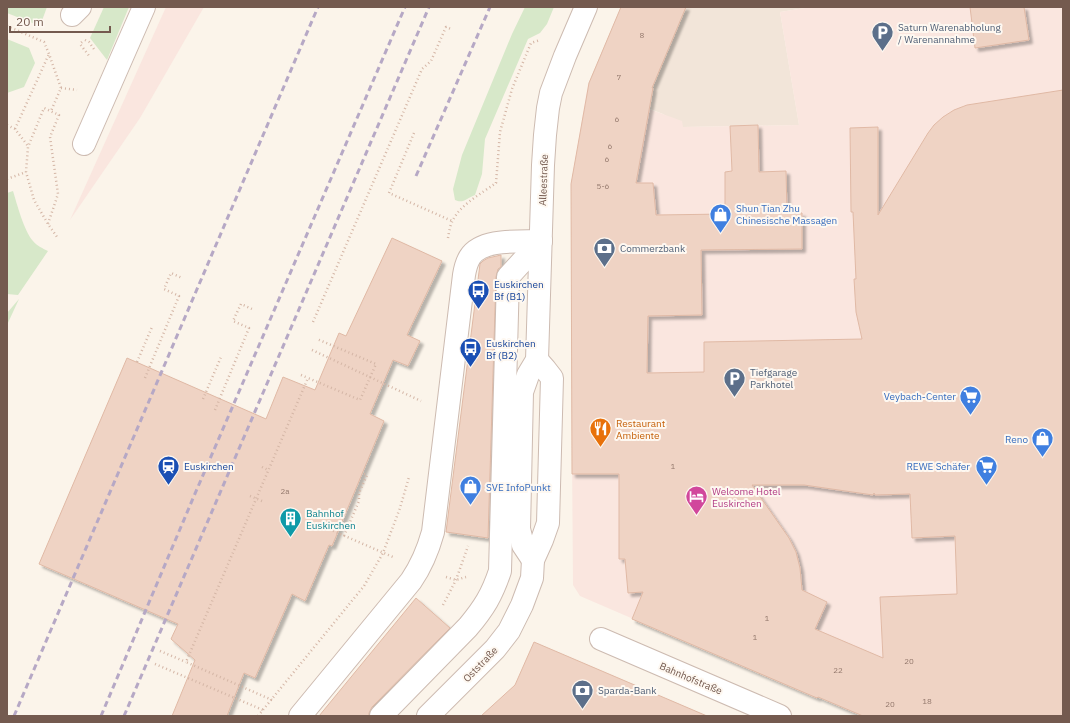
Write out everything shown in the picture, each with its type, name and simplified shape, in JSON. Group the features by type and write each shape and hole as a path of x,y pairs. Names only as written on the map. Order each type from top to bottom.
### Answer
{"street":[{"path":"84,144 144,7"},
{"name":"Alleestraße","path":"533,560 523,545 519,530 522,392 528,375 537,360 545,135 551,93 586,7"},
{"path":"300,716 411,581 420,568 428,550 433,532 464,275 469,258 474,252 492,243 541,241"},
{"path":"382,716 472,622 492,593 500,571 508,277 541,241"},
{"path":"533,560 548,523 552,378 537,360"},
{"name":"Oststraße","path":"428,716 495,649 509,631 522,605 532,578 533,560"},
{"name":"Bahnhofstraße","path":"601,639 780,716"}],"path":[{"path":"7,26 44,42 61,88 51,112"},
{"path":"313,322 422,69 430,61 446,27 451,29"},
{"path":"447,242 455,215 463,206 496,183 500,132 512,89 531,43 546,37"},
{"path":"15,129 49,54"},
{"path":"48,224 58,194 50,137 59,115 44,108 28,147 26,172 34,200 48,224 57,237"},
{"path":"7,125 15,129 28,147"},
{"path":"414,133 389,193 452,221"},
{"path":"7,179 26,172"},
{"path":"145,378 179,296 164,289 171,273 182,278"},
{"path":"215,410 250,328 233,321 241,304 252,309"},
{"path":"137,362 152,327"},
{"path":"301,375 360,400 376,364 317,339"},
{"path":"312,350 425,403"},
{"path":"203,399 221,357"},
{"path":"186,662 308,378"},
{"path":"262,467 268,470"},
{"path":"258,716 364,586 383,552 400,508 410,472"},
{"path":"344,536 359,501 359,493 367,475 362,473"},
{"path":"250,496 262,501"},
{"path":"322,526 396,558"},
{"path":"443,605 456,580 468,546"},
{"path":"160,651 272,700"},
{"path":"155,664 263,710"}],"shaded area":[{"path":"166,7 204,7 140,118 70,220"},
{"path":"621,7 811,7 780,12 799,125 683,127 663,114 588,84"},
{"path":"811,7 1063,7 1063,716 859,716 860,714 818,697 817,698 580,596 573,585 571,325 576,325 571,310 571,184 588,84 682,121 683,127 799,125 780,12"}],"green space":[{"path":"7,7 47,7 40,26 7,13"},
{"path":"104,7 129,7 107,60 90,38"},
{"path":"525,7 554,7 547,24 540,33 528,39 485,139 482,174 475,195 463,201 455,200 453,189 462,155 512,34"},
{"path":"7,39 29,48 35,63 24,87 7,93"},
{"path":"13,191 21,217 30,237 36,244 48,251 18,295 7,294 7,193"},
{"path":"19,299 7,325 7,313"}],"building":[{"path":"621,7 686,7 652,88 636,183 653,183 656,215 725,214 725,172 732,171 730,126 758,125 759,172 786,171 787,213 802,213 802,249 701,250 702,315 648,316 647,373 704,372 704,342 862,339 856,312 854,279 856,279 853,212 851,212 850,128 878,127 878,215 928,133 943,117 954,110 967,105 1063,90 1063,716 863,716 818,697 817,698 632,619 643,592 628,593 625,559 619,559 619,474 572,474 571,184 589,83","holes":["752,485 804,485 873,495 874,493 875,495 910,494 912,538 955,536 957,594 880,597 883,658 815,629 827,602 802,590 800,568 796,552 789,538"]},
{"path":"970,7 1024,7 1029,40 975,48"},
{"path":"392,238 442,261 407,335 420,341 408,366 393,360 370,414 384,421 332,546 329,545 305,601 292,594 255,678 244,673 227,716 172,716 195,660 171,639 178,624 39,564 127,358 266,419 283,377 315,390 339,333 346,336"},
{"path":"501,255 501,267 498,269 496,277 488,538 446,532 480,264 488,258"},
{"path":"416,598 450,628 372,707 369,716 319,716"},
{"path":"534,642 707,716 481,716 515,685"}],"railway":[{"path":"14,716 318,7"},
{"path":"101,716 194,496 405,7"},
{"path":"124,716 429,7"},
{"path":"416,176 490,7"}],"place":[{"name":"Saturn Warenabholung / Warenannahme","path":"883,52"},
{"name":"Shun Tian Zhu Chinesische Massagen","path":"720,234"},
{"name":"Commerzbank","path":"605,268"},
{"name":"Euskirchen Bf (B1)","path":"479,310"},
{"name":"Euskirchen Bf (B2)","path":"471,368"},
{"name":"Tiefgarage Parkhotel","path":"735,398"},
{"name":"Veybach-Center","path":"971,416"},
{"name":"Restaurant Ambiente","path":"600,448"},
{"name":"Reno","path":"1043,458"},
{"name":"Euskirchen","path":"169,486"},
{"name":"REWE Schäfer","path":"986,486"},
{"name":"SVE InfoPunkt","path":"470,506"},
{"name":"Welcome Hotel Euskirchen","path":"696,516"},
{"name":"Bahnhof Euskirchen","path":"291,538"},
{"name":"Sparda-Bank","path":"582,710"}]}
